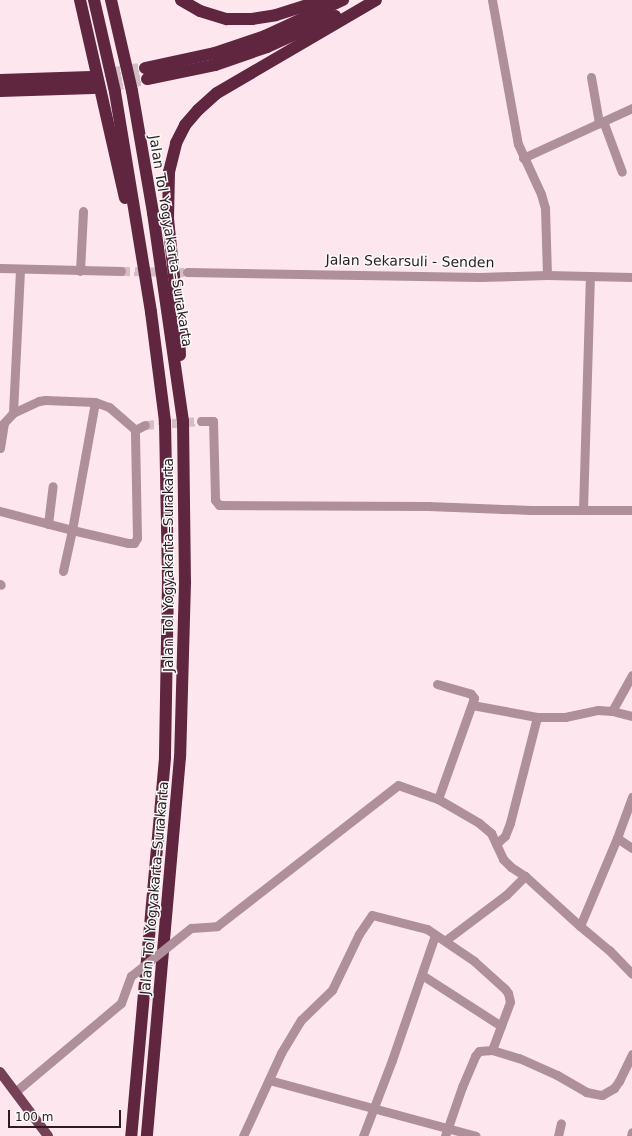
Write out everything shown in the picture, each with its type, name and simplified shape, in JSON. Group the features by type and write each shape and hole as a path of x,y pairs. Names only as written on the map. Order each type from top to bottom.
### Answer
{"highway":[{"path":"80,0 97,68 151,312"},
{"name":"Jalan Tol Yogyakarta–Surakarta","path":"94,0 115,92 151,312 165,422 168,582 165,758 131,1136"},
{"name":"Jalan Tol Yogyakarta–Surakarta","path":"111,0 132,91 153,213 183,421 185,582 180,757 147,1136"},
{"path":"181,0 200,11 227,19 246,19 276,15 323,0"},
{"path":"344,0 265,36 215,54 146,74 215,65 268,46 369,0"},
{"path":"183,421 178,314 168,219 169,172 176,143 193,115 217,93 376,0"},
{"path":"0,80 92,82 0,91"}],"main road":[{"path":"0,1072 48,1136"}],"street":[{"path":"492,0 518,144 523,158 541,194 544,204 547,275"},
{"path":"591,77 601,122 622,172"},
{"path":"523,158 632,108"},
{"path":"80,271 83,211"},
{"path":"0,268 121,271"},
{"path":"13,413 20,269"},
{"name":"Jalan Sekarsuli - Senden","path":"187,272 480,277 547,275 632,277"},
{"path":"583,510 590,277"},
{"path":"0,448 2,425 13,413 39,400 95,402 110,407 135,430 137,538 134,543 72,530 0,511"},
{"path":"63,571 72,530 95,402"},
{"path":"201,421 213,421 214,500 219,505 428,506 632,510"},
{"path":"135,430 145,426"},
{"path":"48,524 53,486"},
{"path":"612,710 632,675"},
{"path":"437,684 471,694 474,698 438,799"},
{"path":"472,705 537,717 565,717 598,710 612,710 632,716"},
{"path":"496,844 505,836 510,823 537,717"},
{"path":"15,1092 121,1002 131,976 191,928 217,926 398,785 438,799 479,823 491,833 503,858 510,867 525,876 620,960 632,974"},
{"path":"580,926 617,838 632,797"},
{"path":"617,838 632,848"},
{"path":"446,940 506,895 525,876"},
{"path":"243,1136 281,1053 301,1020 332,990 359,934 370,916 375,914 427,929 446,940 474,962 508,993 510,1002 492,1050"},
{"path":"363,1136 436,935"},
{"path":"422,975 501,1026"},
{"path":"447,1132 462,1087 477,1053 482,1050 492,1050 531,1062 586,1092 602,1095 614,1088 632,1054"},
{"path":"269,1080 374,1108 447,1132 476,1136"},
{"path":"558,1136 561,1123"},
{"path":"631,1136 632,1132"}],"tunnel":[{"path":"91,77 145,68"},
{"path":"93,88 147,79"},
{"path":"121,271 187,272"},
{"path":"145,425 201,421"}]}
